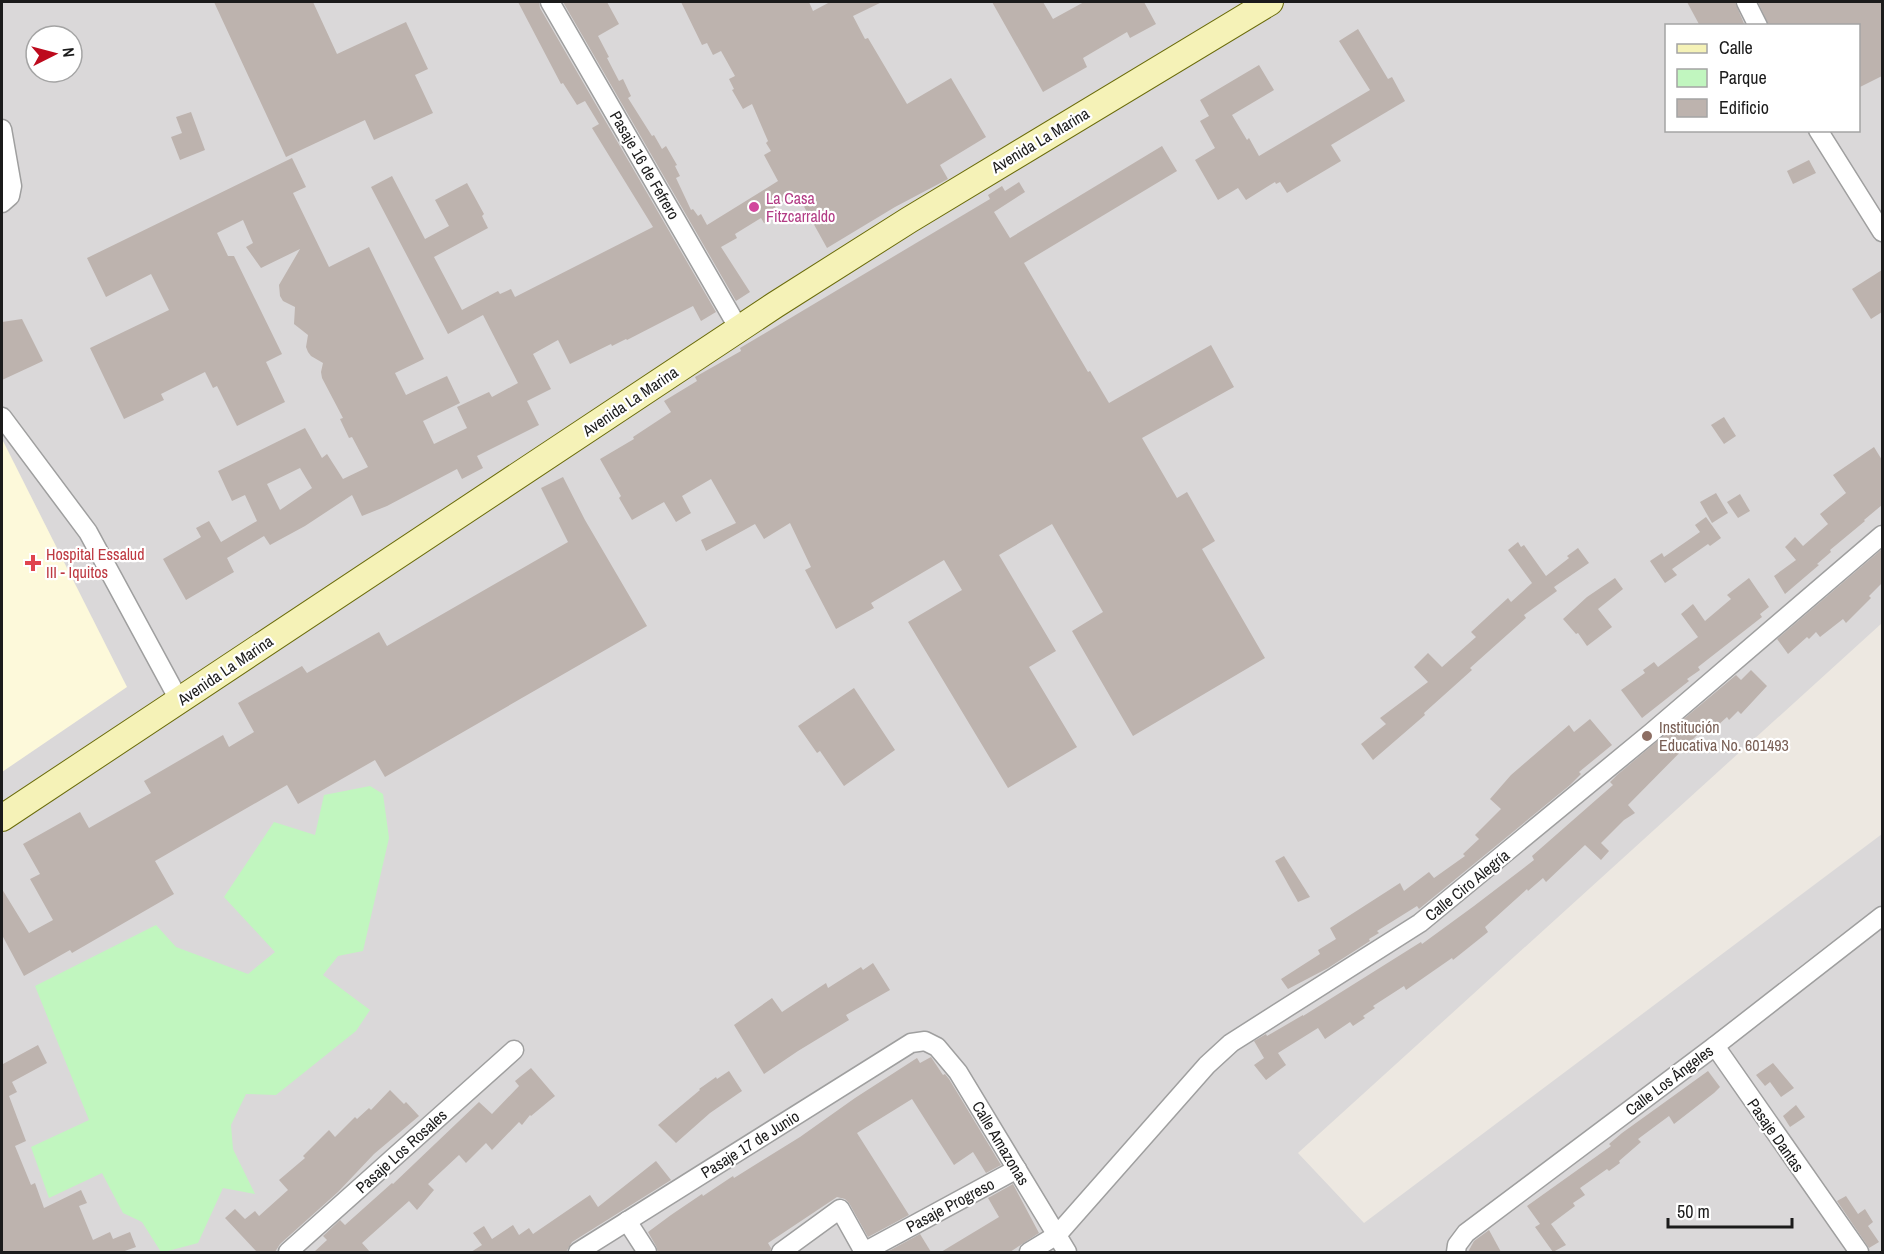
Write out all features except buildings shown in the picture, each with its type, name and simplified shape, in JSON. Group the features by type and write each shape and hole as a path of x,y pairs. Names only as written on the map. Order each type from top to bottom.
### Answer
{"main road":[{"name":"Avenida La Marina","path":"2,818 739,329 909,220 1270,2"}],"street":[{"name":"Pasaje 16 de Fefrero","path":"550,2 739,329"},
{"path":"1746,2 1757,24"},
{"path":"2,129 12,186 6,199"},
{"path":"1819,132 1882,232"},
{"path":"2,417 88,532 179,700"},
{"name":"Calle Ciro Alegría","path":"1029,1252 1057,1235 1207,1065 1231,1043 1420,923 1652,732 1882,535"},
{"name":"Calle Los Ángeles","path":"1456,1249 1466,1233 1715,1046 1882,916"},
{"name":"Calle Amazonas","path":"925,1041 937,1047 958,1072 1067,1252"},
{"name":"Pasaje 17 de Junio","path":"578,1252 911,1043 925,1041"},
{"name":"Pasaje Dantas","path":"1715,1046 1859,1252"},
{"name":"Pasaje Los Rosales","path":"288,1252 514,1050"},
{"name":"Pasaje Progreso","path":"781,1252 840,1209 864,1252 1017,1169"},
{"path":"627,1221 648,1252"}],"shaded area":[{"path":"2,2 1882,2 1882,623 1298,1153 1364,1223 1882,834 1882,1252 2,1252"},
{"name":"Hospital Essalud III - Iquitos","path":"2,439 127,687 2,772"}],"green space":[{"path":"370,786 383,794 389,838 363,951 338,956 323,975 370,1010 356,1031 276,1095 246,1094 231,1125 233,1149 255,1194 223,1188 198,1243 164,1252 161,1252 142,1222 123,1213 102,1173 49,1198 31,1147 89,1120 35,986 156,925 176,947 248,974 275,952 224,897 274,822 315,835 324,795"}],"place":[{"name":"La Casa Fitzcarraldo","path":"754,207"},
{"name":"Hospital Essalud III - Iquitos","path":"33,563"},
{"name":"Institución Educativa No. 601493","path":"1647,736"}]}
